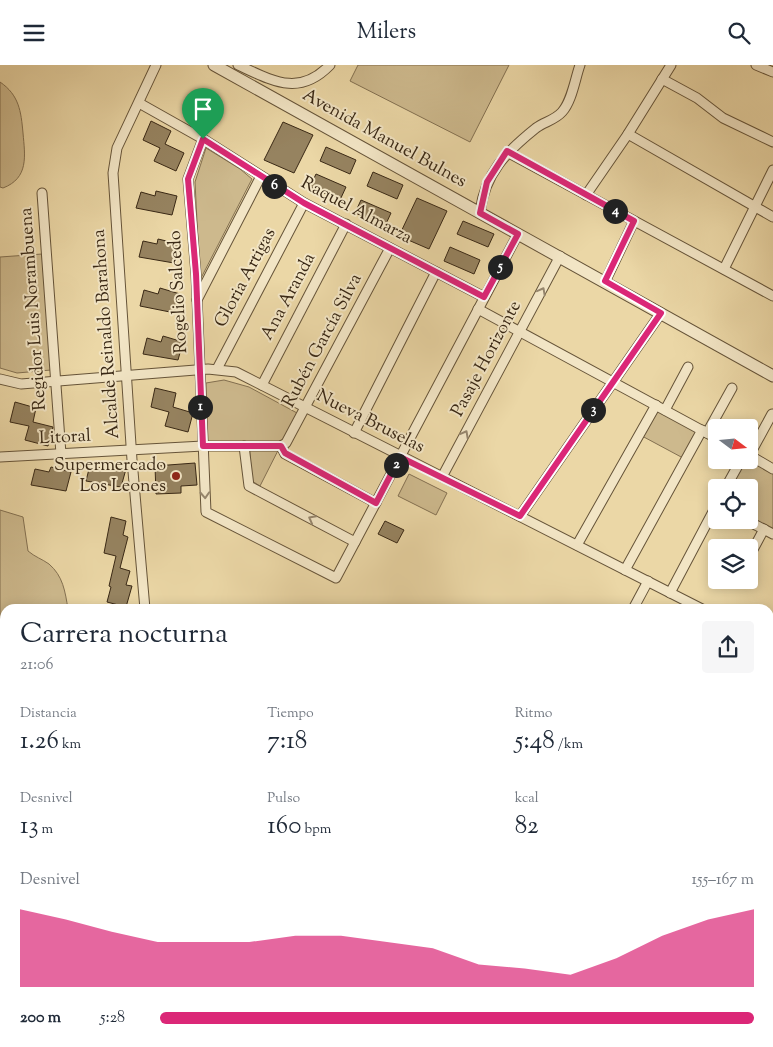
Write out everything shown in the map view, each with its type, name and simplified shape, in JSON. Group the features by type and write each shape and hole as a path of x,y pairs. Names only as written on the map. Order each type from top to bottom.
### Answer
{"street":[{"name":"Alcalde Reinaldo Barahona","path":"145,604 132,451 113,164 117,148 156,65"},
{"name":"Avenida Manuel Bulnes","path":"214,65 773,376"},
{"path":"238,65 278,82 298,84 311,81 330,65"},
{"path":"480,213 487,182 507,151 536,127 554,118 564,110 580,65"},
{"path":"586,195 628,134 671,65"},
{"path":"756,65 773,72"},
{"path":"662,79 697,98 723,118 773,142"},
{"name":"Raquel Almarza","path":"139,103 203,139 304,203 484,297"},
{"path":"628,134 773,217"},
{"name":"Rogelio Salcedo","path":"203,139 188,179 206,511 336,578 355,542"},
{"path":"507,151 773,296"},
{"path":"724,269 756,208 773,170"},
{"path":"196,301 261,176"},
{"name":"Regidor Luis Norambuena","path":"42,193 61,454"},
{"name":"Gloria Artigas","path":"217,369 304,203"},
{"path":"605,281 634,221"},
{"name":"Ana Aranda","path":"262,385 346,225"},
{"path":"244,446 249,486 355,542 518,234"},
{"name":"Rubén García Silva","path":"281,446 286,443 307,408 390,247"},
{"name":"Pasaje Horizonte","path":"442,477 560,256"},
{"path":"354,433 436,272"},
{"path":"478,309 708,433"},
{"path":"520,516 661,313"},
{"path":"665,410 688,367"},
{"name":"Nueva Bruselas","path":"0,379 21,384 198,369 217,369 245,375 400,457 692,604"},
{"path":"625,570 704,431 732,388"},
{"path":"577,545 656,405"},
{"path":"758,440 772,414"},
{"name":"Litoral","path":"0,457 203,446 281,446"},
{"path":"281,446 285,453 376,503"},
{"path":"758,461 773,469"},
{"path":"670,593 708,521"},
{"path":"758,526 773,534"},
{"path":"758,540 764,529"},
{"path":"636,604 648,581"}],"shaded area":[{"path":"358,65 509,65 470,142 350,81"},
{"path":"0,82 11,92 18,104 24,150 24,165 21,172 11,184 3,188 0,187"},
{"path":"206,148 240,169 252,179 200,280 195,182"},
{"path":"42,254 51,370 17,373 0,368 0,257"},
{"path":"224,380 249,387 297,413 260,486 252,481 249,442 206,442 206,383"},
{"path":"657,409 698,431 683,458 642,436"},
{"path":"758,466 773,473 773,530 758,522 758,479 735,479 741,469 758,469"},
{"path":"409,474 447,493 436,515 398,496"},
{"path":"0,510 23,517 28,551 54,569 60,579 67,604 0,604"}],"building":[{"path":"151,121 171,131 165,144 184,153 176,171 154,161 160,148 143,140"},
{"path":"283,122 313,135 294,173 264,160"},
{"path":"326,147 356,160 350,174 320,161"},
{"path":"373,172 403,185 397,199 367,186"},
{"path":"316,174 346,187 340,200 310,187"},
{"path":"156,191 177,196 172,215 136,208 141,192 155,196"},
{"path":"417,198 447,211 429,249 399,236"},
{"path":"361,200 391,213 385,226 355,213"},
{"path":"463,221 494,234 488,247 457,234"},
{"path":"158,239 179,244 174,263 139,257 143,241 157,244"},
{"path":"450,247 480,260 474,274 444,261"},
{"path":"160,288 180,294 175,313 140,306 144,290 158,294"},
{"path":"163,336 183,342 178,360 143,354 147,338 161,342"},
{"path":"155,388 176,393 173,407 193,413 188,432 165,426 169,412 151,407"},
{"path":"15,402 36,408 33,422 53,427 48,446 25,440 29,426 10,422"},
{"path":"106,463 126,469 121,487 86,481 90,465 104,469"},
{"name":"Supermercado Los Leones","path":"195,463 197,485 181,486 181,493 156,494 155,466"},
{"path":"51,467 71,472 66,491 31,485 35,469 49,472"},
{"path":"111,517 126,521 123,535 128,537 120,568 130,571 126,585 132,586 127,604 107,602 116,556 104,553"},
{"path":"385,521 404,530 397,543 378,534"}],"place":[{"name":"Supermercado Los Leones","path":"176,476"}],"route":[{"path":"203,139 304,203 484,297 518,234 480,213 487,182 507,151 634,221 605,281 661,313 520,516 400,457 376,503 285,453 281,446 203,446 198,369 196,274 188,179 203,139"}]}
